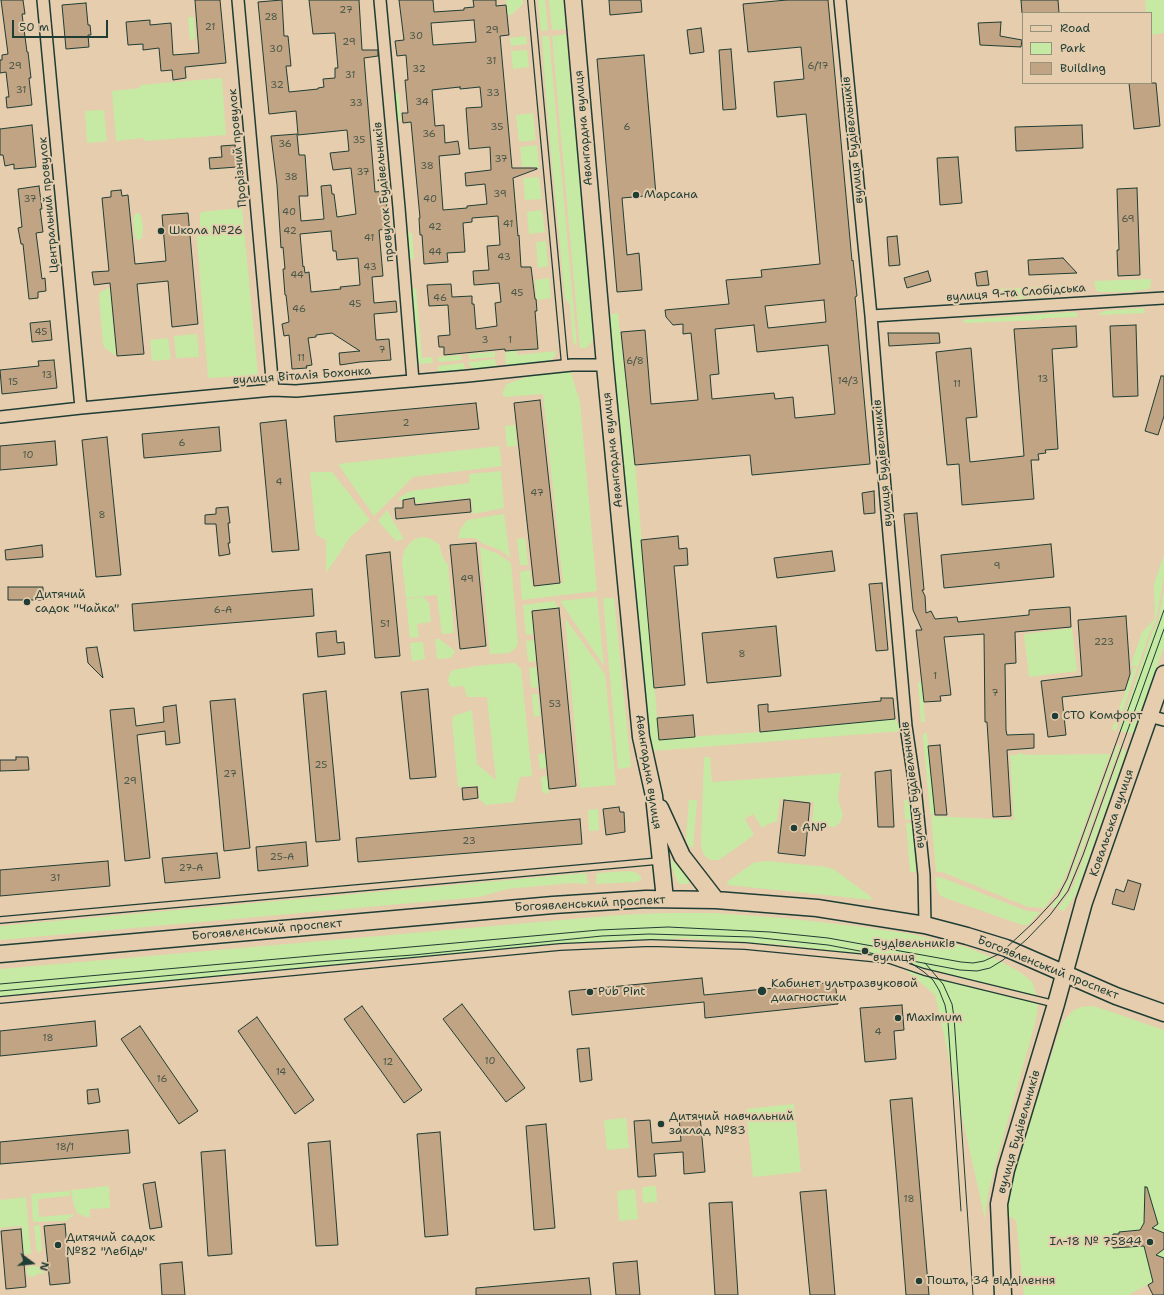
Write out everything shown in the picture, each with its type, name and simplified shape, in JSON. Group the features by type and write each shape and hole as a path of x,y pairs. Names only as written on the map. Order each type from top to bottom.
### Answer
{"street":[{"name":"Центральний провулок","path":"43,0 81,408"},
{"name":"Прорізний провулок","path":"238,0 273,390"},
{"name":"провулок Будівельників","path":"380,0 413,381"},
{"name":"Авангардна вулиця","path":"573,0 605,365 641,737 654,796 665,899"},
{"name":"вулиця Будівельників","path":"840,0 871,316 887,520 906,726 915,787 924,875 925,925"},
{"name":"вулиця 9-та Слобідська","path":"871,316 1164,298"},
{"name":"вулиця Віталія Бохонка","path":"0,417 273,390 296,391 565,366 605,365"},
{"name":"Ковальська вулиця","path":"1064,973 1084,902 1164,674"},
{"path":"1149,716 1164,720"},
{"path":"654,796 682,856 716,900"},
{"name":"Богоявленський проспект","path":"0,954 538,906 646,899 716,900 818,908 925,925 1006,948 1116,996 1164,1013"},
{"name":"вулиця Будівельників","path":"1003,1295 999,1204 1006,1170 1064,973"}],"lane":[{"path":"531,0 565,366"},
{"path":"0,920 661,860"},
{"path":"0,1000 560,947 651,943 746,946 889,960 924,972 1056,1004"}],"green space":[{"path":"506,0 523,0 523,4 511,15 508,15"},
{"path":"538,0 545,0 548,30 541,31"},
{"path":"549,0 563,0 566,29 552,30"},
{"path":"1145,0 1164,0 1164,33 1152,35 1152,12 1146,12"},
{"path":"188,17 194,17 195,39 190,40"},
{"path":"566,34 594,334 592,342 586,348 580,348 552,36"},
{"path":"526,36 527,44 511,46 510,38"},
{"path":"542,36 549,36 577,346 573,342 570,305 565,298 547,109"},
{"path":"527,50 529,67 513,69 511,51"},
{"path":"222,78 226,135 144,141 144,138 116,141 112,91 140,88 140,85"},
{"path":"391,93 399,93 401,121 396,120"},
{"path":"104,110 107,141 87,143 85,111"},
{"path":"533,113 536,140 519,142 516,115"},
{"path":"537,145 539,168 535,169 531,166 522,167 520,147"},
{"path":"539,177 542,199 525,200 523,178"},
{"path":"242,208 258,375 208,378 196,228 200,228 201,212"},
{"path":"542,210 545,232 529,234 527,212"},
{"path":"137,213 141,216 143,227 142,238 138,240 135,238 133,220"},
{"path":"404,233 412,233 414,259 406,260"},
{"path":"546,241 548,266 538,268 536,242"},
{"path":"549,278 551,298 537,300 535,280"},
{"path":"1151,279 1149,289 1127,292 1100,292 1096,290 1094,281"},
{"path":"1069,285 1072,293 1017,299 996,295 996,289"},
{"path":"110,288 116,356 103,345 99,295 100,292"},
{"path":"416,288 422,358 432,357 433,363 417,364 415,357 408,289"},
{"path":"1144,308 1145,313 1098,315 1104,311"},
{"path":"1073,312 1077,313 1077,317 966,323 961,320"},
{"path":"618,313 631,433 633,439 659,739 760,732 895,719 902,731 652,751 647,737 608,315"},
{"path":"197,334 199,357 176,358 174,336"},
{"path":"168,338 171,359 152,361 150,340"},
{"path":"517,350 517,355 556,351 555,356 551,360 510,366 506,365 505,352"},
{"path":"495,352 495,357 469,359 469,354"},
{"path":"461,355 462,360 438,362 438,357"},
{"path":"495,359 496,366 473,369 469,365 469,362"},
{"path":"464,363 465,370 438,373 438,366"},
{"path":"570,370 580,402 597,591 522,600 520,572 530,570 532,587 563,583 543,394 503,397 503,391 507,384 526,377"},
{"path":"515,425 517,446 507,447 505,426"},
{"path":"499,446 502,466 413,477 374,516 338,464"},
{"path":"501,471 504,508 473,514 471,498 416,503 415,497 402,500 397,499 410,491 469,483 469,474"},
{"path":"310,472 332,472 370,520 351,536 326,573 326,540 316,535"},
{"path":"387,510 404,539 396,541 378,521"},
{"path":"504,514 510,558 502,551 482,543 475,538 458,538 460,530 467,520"},
{"path":"422,537 429,538 439,544 443,558 448,565 454,633 442,634 437,595 406,598 402,561 404,551 415,539"},
{"path":"525,538 528,565 520,565 517,539"},
{"path":"480,547 498,554 511,563 518,643 515,649 509,653 490,654"},
{"path":"1164,555 1164,576 1156,621 1149,634 1138,667 1131,665 1142,632 1155,619 1154,584"},
{"path":"1164,589 1164,647 1133,733 1119,731 1151,635 1158,622"},
{"path":"423,597 429,603 431,622 417,624 419,637 410,638 406,599"},
{"path":"597,597 604,666 560,601"},
{"path":"603,598 614,598 631,767 618,769"},
{"path":"554,601 559,608 531,610 534,634 526,635 523,605"},
{"path":"565,618 605,674 616,785 580,788"},
{"path":"1072,628 1077,671 1029,677 1024,634"},
{"path":"435,639 439,639 455,651 451,658 437,659"},
{"path":"534,640 536,661 528,662 526,641"},
{"path":"423,642 425,659 412,661 410,643"},
{"path":"515,663 521,669 532,776 520,777 514,802 486,805 479,799 479,786 458,787 452,720 453,716 472,710 477,764 496,780 487,697 467,697 464,686 451,687 448,681 449,676 452,670 484,665"},
{"path":"536,667 538,687 531,688 529,668"},
{"path":"1134,667 1137,668 1115,731 1112,729"},
{"path":"918,682 922,682 925,722 921,722"},
{"path":"532,694 538,694 540,716 534,717"},
{"path":"927,733 935,815 931,815 930,811 923,738 923,734"},
{"path":"1117,745 1120,746 1070,883 1065,894 1055,907 1050,907 1060,896 1070,876"},
{"path":"1123,748 1126,752 1076,894 1064,911 1058,909 1074,884"},
{"path":"545,753 547,768 540,769 538,754"},
{"path":"1018,753 1028,755 1110,754 1069,868 1061,886 1044,908 1028,907 942,872 936,872 931,816 1014,820 1010,755 1018,755"},
{"path":"704,757 710,757 712,782 841,773 838,799 843,815 840,823 834,827 812,825 814,802 780,799 777,822 770,823 762,828 753,814 745,819 754,835 719,860 710,860 704,855 701,846"},
{"path":"547,776 549,793 547,794 542,791 541,777"},
{"path":"689,800 697,800 693,848 688,845 686,838"},
{"path":"904,800 910,800 912,819 905,820"},
{"path":"598,809 599,830 589,831 588,810"},
{"path":"906,823 912,823 916,872 910,872"},
{"path":"671,859 689,879 687,884 680,884 677,881 671,865"},
{"path":"768,861 833,869 870,896 873,900 727,884 728,881 753,863"},
{"path":"629,871 637,873 641,877 641,880 636,882 596,884 597,873"},
{"path":"586,873 588,884 571,883 507,889 479,897 0,940 0,926"},
{"path":"935,877 940,877 1027,911 1040,912 1028,925 1022,925 943,897 939,894 937,889"},
{"path":"715,913 783,918 911,934 966,947 994,958 1028,978 1033,983 1037,998 1038,1007 1035,1024 988,1193 985,1219 935,995 893,959 786,945 682,938 0,996 0,969 619,915"},
{"path":"1092,1006 1164,1030 1164,1276 1130,1295 1024,1295 1016,1220 1007,1215 1011,1179 1062,1023 1074,1010"},
{"path":"794,1104 801,1172 753,1177 746,1109"},
{"path":"626,1118 629,1148 607,1150 604,1120"},
{"path":"109,1186 110,1208 90,1209 90,1217 77,1213 71,1190"},
{"path":"656,1186 657,1202 643,1203 642,1187"},
{"path":"635,1189 638,1219 619,1221 617,1191"},
{"path":"70,1191 70,1196 38,1199 39,1217 75,1214 66,1221 33,1222 31,1194"},
{"path":"26,1197 31,1254 24,1254 22,1226 0,1228 0,1200"},
{"path":"40,1225 42,1251 37,1252 34,1226"},
{"path":"29,1266 45,1267 44,1274 40,1273 32,1277 27,1275 27,1269"}],"building":[{"path":"1,0 23,0 25,14 22,14 31,78 29,78 32,105 7,108 6,97 9,97 6,72 0,73 0,60 2,60 2,55 8,54"},
{"path":"195,0 220,0 226,63 185,67 186,78 173,80 172,70 161,71 159,48 143,50 143,44 128,45 126,22 150,20 150,25 171,23 173,55 199,53"},
{"path":"282,0 284,36 288,36 291,66 286,66 289,92 324,87 323,79 335,78 335,68 338,68 335,33 313,34 309,0 359,0 362,50 378,50 378,56 364,58 375,192 386,191 388,229 379,230 383,276 372,277 374,303 396,301 397,312 374,314 376,340 389,339 391,360 340,365 339,353 360,351 332,333 316,335 316,337 308,338 312,365 306,366 307,368 292,369 289,335 284,336 282,324 289,322 285,295 283,269 285,269 283,247 281,248 277,185 271,136 297,134 299,155 305,155 308,196 299,196 301,221 324,219 321,186 331,185 332,194 334,194 337,217 356,214 351,168 333,170 330,153 349,151 347,130 298,135 296,111 269,114 258,2","holes":["331,231 333,251 336,251 337,260 358,258 360,285 340,287 341,289 311,292 309,272 305,273 304,266 303,267 300,234"]},
{"path":"399,0 433,0 434,12 464,10 464,8 474,7 473,0 496,0 496,6 506,5 509,35 500,36 512,168 537,168 513,178 521,267 531,267 536,299 537,311 535,311 538,349 505,351 505,349 444,355 444,347 439,347 438,336 450,335 448,305 429,306 427,285 451,284 452,297 472,296 476,329 497,326 495,303 501,302 499,283 474,285 473,271 489,270 487,246 500,245 498,216 472,218 472,222 463,223 465,252 447,253 448,262 424,264 422,235 420,235 420,218 411,122 403,123 402,113 408,113 405,80 408,80 406,55 397,56 395,41 404,40","holes":["474,20 476,42 433,45 431,23","460,87 460,89 480,87 482,107 466,108 469,149 490,147 491,170 465,173 466,186 485,184 487,204 467,206 467,208 443,210 439,156 460,154 458,141 445,143 444,125 435,126 432,90"]},
{"path":"609,0 641,0 642,12 610,15"},
{"path":"787,0 828,0 852,261 853,260 857,296 855,297 870,464 752,475 750,455 635,465 621,332 645,330 651,404 698,400 691,333 683,334 683,324 673,325 666,317 665,310 729,304 726,280 762,277 761,270 820,264 806,114 777,117 774,82 804,79 801,47 748,52 743,4","holes":["824,300 826,322 768,328 765,306","754,325 757,352 828,345 835,414 795,418 793,397 775,399 774,393 712,399 710,375 719,374 715,329"]},
{"path":"1021,0 1058,0 1059,12 1022,13"},
{"path":"86,3 88,25 90,25 91,35 88,35 89,47 66,49 62,5"},
{"path":"1001,22 1000,36 1022,40 1021,47 980,45 978,23"},
{"path":"701,28 704,52 690,54 687,30"},
{"path":"731,49 736,109 723,110 719,50"},
{"path":"644,55 656,195 622,198 627,255 639,253 642,290 617,292 597,59"},
{"path":"1156,83 1160,126 1134,129 1129,84"},
{"path":"32,125 36,167 14,169 14,164 5,166 3,155 0,155 0,129"},
{"path":"1082,125 1083,148 1016,151 1015,127"},
{"path":"235,145 237,167 210,169 209,158 222,157 221,146"},
{"path":"958,157 962,203 940,205 937,158"},
{"path":"39,186 43,232 36,233 42,279 45,278 46,291 38,292 38,298 29,299 23,244 21,244 18,228 22,227 18,189"},
{"path":"1137,188 1140,275 1118,276 1117,250 1119,250 1117,189"},
{"path":"121,190 122,196 128,195 135,264 166,261 162,215 188,213 198,324 172,327 168,281 137,284 144,354 117,356 110,283 94,285 92,272 109,271 102,198 111,197 111,191"},
{"path":"897,236 900,265 889,266 887,237"},
{"path":"1063,258 1077,273 1029,275 1028,260"},
{"path":"928,271 931,281 907,288 904,278"},
{"path":"987,271 989,285 977,286 975,273"},
{"path":"50,321 52,340 32,342 30,323"},
{"path":"1136,325 1138,396 1113,397 1110,326"},
{"path":"1076,326 1077,347 1052,349 1058,449 1045,450 1046,453 1038,454 1039,460 1031,460 1034,499 962,505 959,464 947,465 936,352 971,348 977,417 966,418 970,462 1024,456 1014,329"},
{"path":"888,333 939,333 940,343 889,346"},
{"path":"54,360 57,388 2,394 0,370 39,366 38,361"},
{"path":"1161,376 1164,376 1164,416 1158,435 1145,431"},
{"path":"540,400 560,583 534,586 514,403"},
{"path":"476,403 479,429 336,442 334,416"},
{"path":"286,420 299,550 272,552 260,423"},
{"path":"219,427 221,451 144,458 142,434"},
{"path":"107,437 121,575 96,577 82,440"},
{"path":"55,441 57,465 0,470 0,446"},
{"path":"874,491 875,513 864,514 862,493"},
{"path":"414,498 415,505 470,499 471,512 396,519 395,508 403,508 403,500"},
{"path":"228,507 230,543 228,543 230,554 219,556 216,524 205,524 205,515 216,514 216,508"},
{"path":"917,513 924,590 922,590 925,596 926,613 931,611 935,619 957,617 958,622 1029,615 1029,610 1070,607 1071,627 1015,632 1016,663 1005,664 1007,735 1034,734 1034,748 1007,750 1011,816 993,817 987,722 985,722 984,634 944,637 951,695 940,696 941,701 924,702 916,630 922,630 913,610 904,514"},
{"path":"678,536 679,549 687,548 688,565 674,566 685,685 654,688 641,540"},
{"path":"476,543 486,646 460,649 450,545"},
{"path":"1051,544 1054,577 944,588 941,555"},
{"path":"42,545 43,557 6,560 5,550"},
{"path":"832,551 835,571 777,578 774,558"},
{"path":"390,552 400,656 375,658 366,555"},
{"path":"882,583 888,650 876,651 869,584"},
{"path":"8,587 43,587 43,600 8,600"},
{"path":"312,589 314,616 134,631 132,604"},
{"path":"559,608 576,786 549,789 532,611"},
{"path":"1126,616 1130,674 1125,690 1062,697 1066,735 1048,737 1041,681 1082,676 1078,620"},
{"path":"776,626 781,676 707,683 702,633"},
{"path":"336,631 337,643 344,642 345,654 318,657 316,633"},
{"path":"97,647 103,678 88,663 86,648"},
{"path":"428,689 436,777 410,779 401,692"},
{"path":"326,691 340,840 316,842 303,694"},
{"path":"881,698 893,698 895,719 760,732 758,705 768,704 768,712 881,701"},
{"path":"235,699 250,848 224,851 210,701"},
{"path":"176,705 180,743 166,745 165,731 137,735 150,858 125,861 110,710 134,708 136,726 164,722 163,707"},
{"path":"693,715 695,737 659,740 657,718"},
{"path":"940,745 947,815 935,815 928,746"},
{"path":"16,757 28,757 29,770 0,771 0,760 16,760"},
{"path":"891,770 894,827 878,827 875,772"},
{"path":"477,787 478,798 463,800 462,788"},
{"name":"ANP","path":"784,800 810,803 805,856 778,853"},
{"path":"619,807 620,812 624,812 625,832 606,835 603,809"},
{"path":"580,819 582,844 358,862 356,838"},
{"path":"306,842 308,866 258,871 256,847"},
{"path":"217,853 220,878 165,883 162,858"},
{"path":"108,861 110,886 0,896 0,870"},
{"path":"1128,880 1141,884 1134,910 1112,904 1116,889 1124,892"},
{"path":"702,978 704,995 835,982 838,1004 705,1018 704,1002 572,1015 569,991"},
{"path":"462,1004 525,1088 506,1102 443,1019"},
{"path":"902,1005 904,1030 894,1031 896,1059 865,1062 860,1008"},
{"path":"362,1006 422,1090 404,1103 344,1019"},
{"path":"257,1017 314,1100 295,1114 238,1031"},
{"path":"95,1021 97,1046 0,1056 0,1031"},
{"path":"140,1026 198,1111 179,1124 121,1039"},
{"path":"589,1048 592,1080 580,1082 577,1049"},
{"path":"98,1089 100,1102 88,1104 87,1090"},
{"path":"912,1098 929,1295 906,1295 890,1100"},
{"path":"700,1115 705,1172 684,1174 683,1152 654,1154 656,1176 638,1177 634,1121 650,1120 652,1143 681,1141 679,1117"},
{"path":"546,1124 555,1228 534,1230 526,1126"},
{"path":"128,1130 130,1153 0,1164 0,1142"},
{"path":"440,1132 448,1235 425,1237 417,1134"},
{"path":"330,1141 338,1245 316,1246 308,1143"},
{"path":"225,1150 232,1254 208,1256 201,1152"},
{"path":"155,1182 162,1227 150,1229 143,1184"},
{"path":"1145,1187 1147,1187 1158,1224 1152,1228 1164,1233 1164,1249 1156,1255 1164,1258 1164,1295 1153,1295 1148,1285 1153,1282 1144,1246 1113,1248 1113,1234 1140,1230 1144,1223"},
{"path":"826,1190 835,1295 810,1295 800,1192"},
{"path":"732,1202 738,1295 715,1295 709,1203"},
{"path":"65,1224 70,1283 50,1285 44,1226"},
{"path":"21,1229 26,1287 6,1289 1,1231"},
{"path":"637,1261 640,1295 616,1295 613,1263"},
{"path":"182,1262 185,1295 162,1295 160,1264"},
{"path":"589,1278 591,1295 476,1295 476,1288"}],"tram line":[{"path":"0,984 599,930 668,927 770,932 828,938 961,962 973,963 984,961 997,955 1006,948 1034,922 1058,896 1067,879 1164,610"},
{"path":"0,991 316,962 413,955 602,936 649,934 752,937 828,945 960,970 977,971 990,968 1003,960 1027,939 1050,915 1068,891 1083,855 1164,629"},
{"path":"911,963 933,980 945,1005 948,1022 961,1211"},
{"path":"925,963 943,984 952,1004 954,1017 973,1295"}],"place":[{"name":"Марсана","path":"636,195"},
{"name":"Школа №26","path":"161,231"},
{"name":"Дитячий садок \"Чайка\"","path":"27,602"},
{"name":"СТО Комфорт","path":"1055,716"},
{"name":"ANP","path":"794,828"},
{"name":"Будівельників вулиця","path":"865,951"},
{"name":"Кабинет ультразвуковой диагностики","path":"762,991"},
{"name":"Pub Pint","path":"590,992"},
{"name":"Maximum","path":"898,1018"},
{"name":"Дитячий навчальний заклад №83","path":"661,1124"},
{"name":"Іл-18 № 75844","path":"1150,1242"},
{"name":"Дитячий садок №82 \"Лебідь\"","path":"58,1245"},
{"name":"Пошта, 34 відділення","path":"919,1281"}]}
